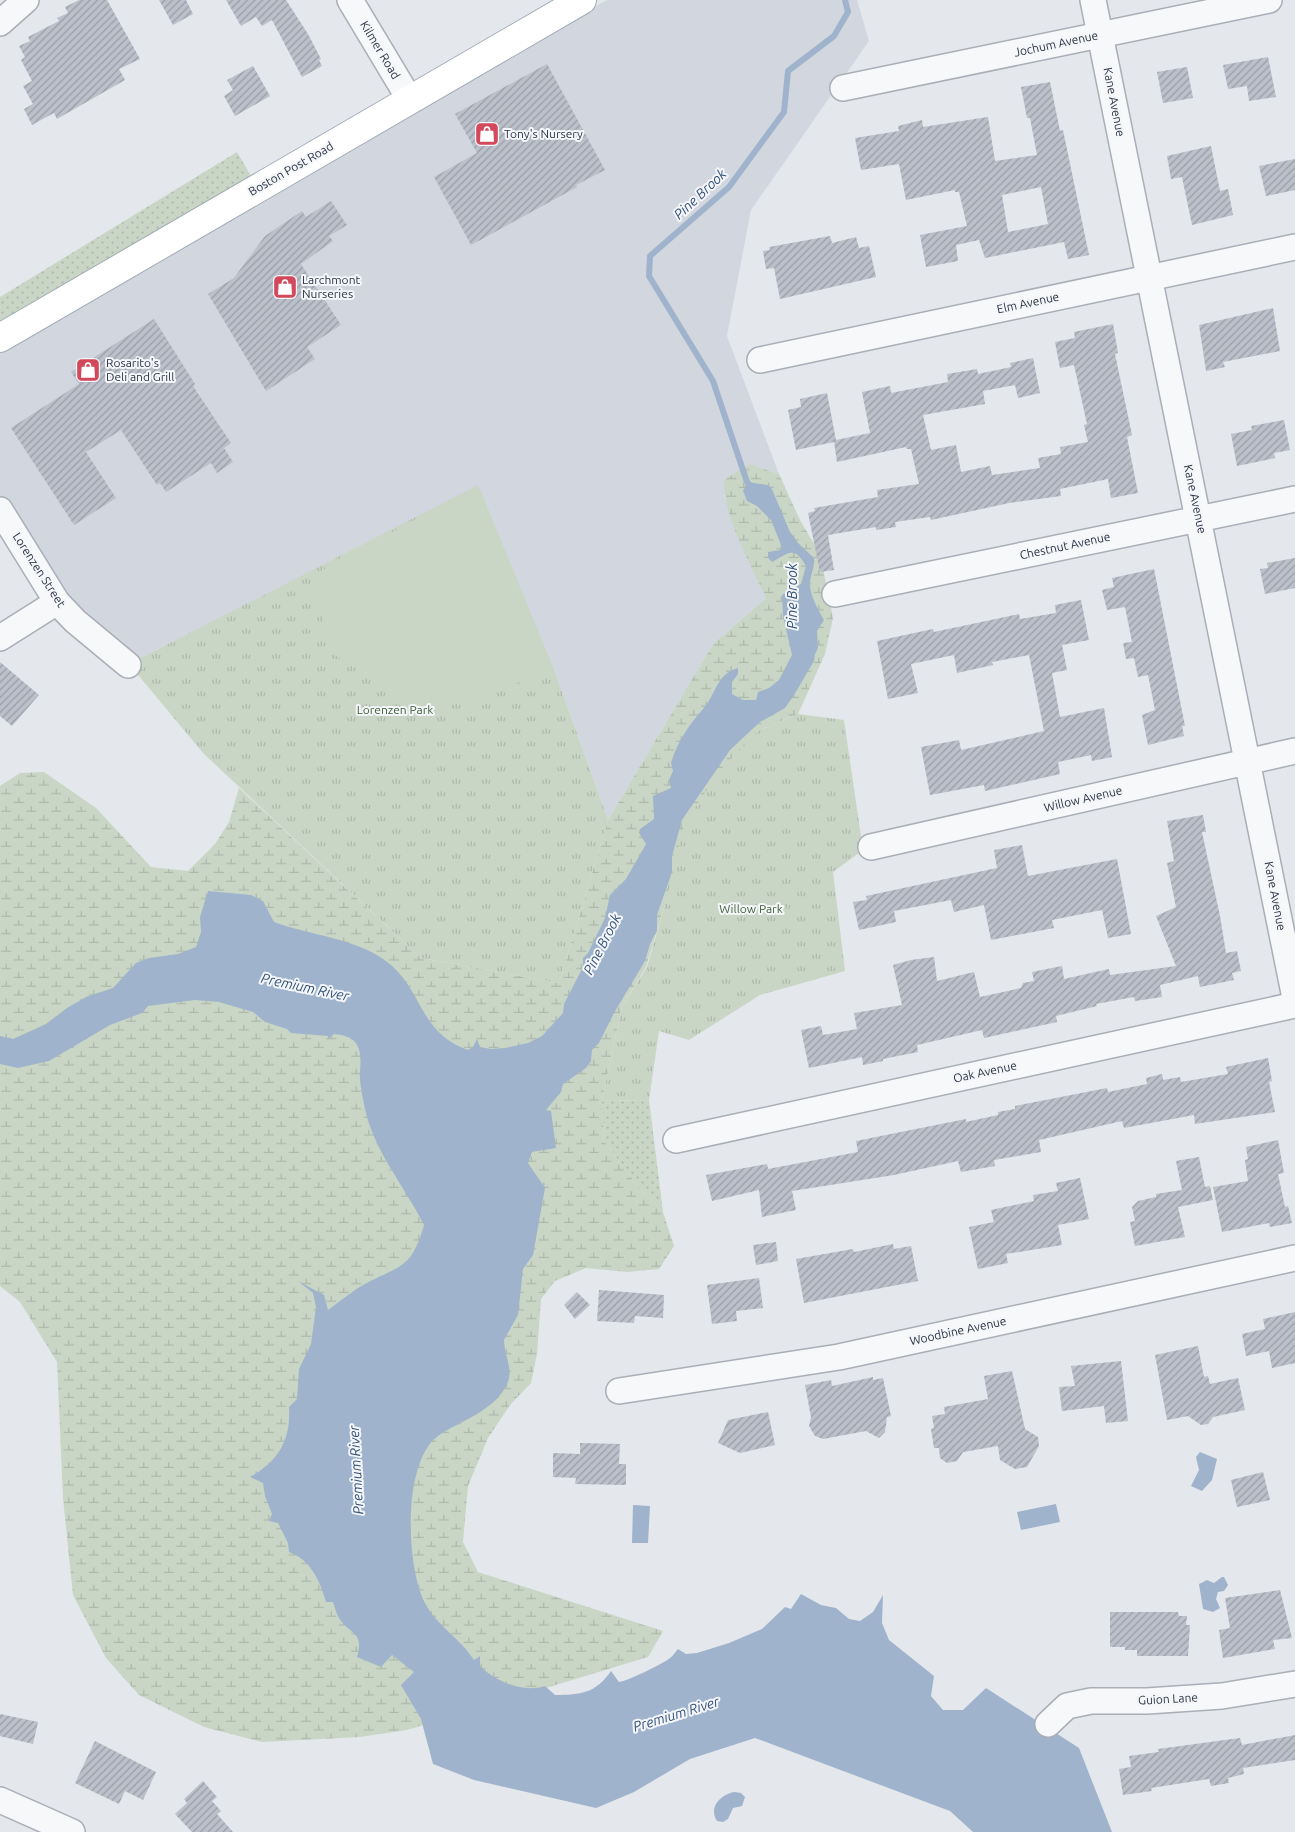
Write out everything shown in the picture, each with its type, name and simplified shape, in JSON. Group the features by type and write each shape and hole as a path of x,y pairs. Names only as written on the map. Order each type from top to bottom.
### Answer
{"main road":[{"name":"Boston Post Road","path":"0,338 582,0"}],"street":[{"path":"0,23 26,0"},
{"name":"Kilmer Road","path":"350,0 410,100"},
{"name":"Kane Avenue","path":"1093,0 1295,998"},
{"name":"Jochum Avenue","path":"843,88 1269,0"},
{"name":"Elm Avenue","path":"760,360 1295,246"},
{"name":"Chestnut Avenue","path":"835,594 1295,499"},
{"name":"Lorenzen Street","path":"0,510 57,602 75,621 128,665"},
{"path":"0,638 57,602"},
{"name":"Willow Avenue","path":"871,847 1295,751"},
{"name":"Oak Avenue","path":"676,1140 1295,1005"},
{"name":"Woodbine Avenue","path":"619,1391 839,1357 1295,1258"},
{"name":"Guion Lane","path":"1048,1724 1067,1706 1091,1701 1146,1701 1222,1696 1295,1684"},
{"path":"0,1800 48,1819 72,1832"}],"shaded area":[{"path":"607,0 857,0 869,41 751,210 727,336 779,474 750,464 724,495 742,544 766,598 713,644 608,820 555,672 478,486 129,664 77,620 0,503 0,342"}],"green space":[{"path":"237,152 262,195 0,342 0,297"},
{"path":"750,464 779,474 800,520 820,554 833,618 825,654 798,714 758,731 666,901 646,967 622,1006 602,1101 604,1141 636,1184 663,1212 674,1246 659,1269 627,1272 586,1268 555,1281 541,1299 537,1354 531,1383 510,1405 488,1438 468,1486 463,1542 478,1572 663,1631 648,1657 407,1730 360,1737 262,1742 204,1727 139,1695 106,1658 73,1595 63,1498 57,1362 20,1302 0,1286 0,786 20,773 44,772 96,808 151,867 188,871 215,844 229,822 239,788 421,958 559,983 608,820 713,644 766,598 733,525 725,494 724,480"},
{"name":"Lorenzen Park","path":"478,485 555,672 608,820 559,983 421,958 203,753 129,664"},
{"path":"478,485 555,672 425,710 333,654 310,577"},
{"name":"Willow Park","path":"798,714 844,720 863,850 833,872 845,971 760,995 689,1040 659,1031 649,1100 602,1101 622,1006 647,967 666,901 684,825 719,771 758,731"},
{"path":"649,1100 663,1212 636,1184 604,1141 602,1101"}],"water":[{"name":"Premium River","path":"747,482 768,485 772,489 790,532 798,543 814,558 810,587 814,601 824,620 817,631 818,648 814,661 785,708 760,722 730,750 682,820 672,856 672,872 657,915 657,930 645,961 614,1013 599,1043 592,1050 591,1061 586,1068 563,1084 561,1092 546,1110 551,1111 556,1148 532,1152 528,1163 545,1188 533,1255 523,1269 518,1315 504,1340 509,1378 502,1393 486,1408 438,1436 426,1449 418,1468 413,1491 411,1516 411,1541 419,1587 425,1603 435,1618 469,1652 474,1660 480,1656 480,1666 486,1672 510,1685 528,1688 545,1686 555,1695 580,1693 594,1688 611,1671 619,1682 629,1679 667,1660 678,1649 686,1654 697,1653 729,1643 762,1629 785,1607 791,1609 801,1594 821,1605 836,1608 849,1619 860,1621 873,1612 883,1595 882,1623 889,1640 934,1676 931,1696 943,1710 963,1710 986,1688 1079,1748 1112,1832 973,1832 950,1811 755,1738 690,1759 634,1792 596,1808 474,1780 433,1764 421,1719 401,1685 414,1672 392,1655 381,1667 357,1657 359,1643 356,1635 340,1619 333,1602 326,1602 314,1572 303,1560 289,1552 288,1543 278,1523 269,1521 272,1514 265,1496 263,1483 250,1477 269,1464 281,1448 288,1429 289,1407 297,1399 299,1369 311,1344 316,1307 313,1293 298,1281 324,1295 328,1310 363,1285 402,1265 414,1251 424,1225 375,1140 369,1124 361,1090 360,1056 357,1045 354,1041 342,1035 334,1034 328,1039 328,1036 291,1033 287,1029 265,1022 253,1012 219,1002 195,1000 148,1006 142,1013 110,1025 49,1061 18,1068 0,1064 0,1036 13,1039 46,1024 67,1008 86,997 113,988 136,963 149,958 178,954 196,947 201,932 200,917 208,891 251,895 263,901 274,922 350,943 379,956 402,976 431,1023 441,1034 453,1043 468,1050 473,1047 477,1039 480,1047 491,1049 528,1043 542,1036 563,1013 564,1004 583,967 583,958 588,953 605,918 610,895 626,879 646,844 639,833 640,829 654,819 653,796 671,788 669,780 673,771 671,763 684,734 725,675 738,668 738,674 732,682 732,694 743,700 756,700 758,692 769,688 779,680 792,655 783,616 782,595 801,584 806,566 802,559 794,553 787,554 772,562 769,559 768,552 780,550 782,547 771,520 757,506 747,501 743,491"},
{"path":"1200,1452 1217,1459 1212,1480 1202,1491 1191,1486 1199,1470 1196,1457"},
{"path":"1056,1504 1060,1522 1021,1530 1017,1512"},
{"path":"633,1505 650,1506 648,1543 632,1543"},
{"path":"1224,1577 1228,1585 1224,1591 1218,1592 1216,1599 1220,1608 1213,1612 1203,1609 1199,1584 1207,1580 1214,1583"},
{"path":"735,1792 741,1793 745,1797 742,1806 733,1808 728,1819 723,1822 717,1821 714,1811 717,1802 725,1795"}],"building":[{"path":"79,0 107,0 140,59 119,69 125,80 57,119 54,113 32,125 24,109 33,104 23,86 32,81 21,60 25,57 19,46 30,41 28,37 59,21 57,18 68,13 65,7"},
{"path":"159,0 186,0 193,14 173,25"},
{"path":"226,0 286,0 308,34 321,59 319,60 322,66 302,77 272,20 262,26 256,17 241,26"},
{"path":"1268,57 1276,97 1249,101 1247,86 1228,89 1223,65"},
{"path":"547,64 605,170 471,245 434,177 477,153 455,114"},
{"path":"253,66 270,96 235,116 224,96 233,90 227,80"},
{"path":"1187,67 1193,98 1163,103 1157,72"},
{"path":"1050,82 1060,131 1063,130 1089,255 1068,259 1064,242 985,258 979,240 956,245 958,261 926,267 920,235 967,226 959,192 955,192 955,190 906,200 899,164 861,170 855,138 899,131 898,126 922,120 923,127 988,117 995,161 1037,155 1030,118 1027,118 1021,87","holes":["1041,187 1048,224 1008,232 1002,195"]},
{"path":"1211,146 1220,191 1228,189 1233,215 1192,225 1182,177 1171,179 1167,156"},
{"path":"1295,159 1295,190 1266,196 1259,166"},
{"path":"331,201 347,225 329,236 333,241 301,264 341,325 307,347 315,359 266,391 208,294 234,278 265,236 302,211 306,217"},
{"path":"830,236 832,243 856,237 859,248 869,246 876,277 780,299 774,268 766,269 763,251 770,250 769,247"},
{"path":"1273,308 1280,351 1223,362 1225,367 1206,371 1199,325"},
{"path":"154,319 195,384 193,386 231,443 224,448 233,462 217,473 211,463 166,492 160,483 157,485 121,430 86,452 116,498 74,525 11,428 79,384 71,372"},
{"path":"1113,324 1118,353 1115,354 1132,435 1127,437 1138,493 1111,498 1108,479 1060,489 1061,496 1009,503 931,520 930,517 895,522 896,527 876,530 876,527 828,535 834,570 820,572 808,513 815,511 814,508 878,497 877,490 919,484 911,449 906,447 837,462 834,442 796,450 788,410 801,407 800,399 827,393 836,440 870,433 862,392 890,386 891,393 948,382 947,374 977,369 978,374 1011,367 1010,363 1033,358 1040,393 1018,398 1015,385 983,391 985,404 923,415 931,450 956,445 961,472 990,466 992,475 1040,468 1038,458 1061,454 1060,447 1088,442 1084,425 1087,424 1074,365 1060,368 1055,342 1075,338 1074,332"},
{"path":"1284,420 1290,450 1274,453 1275,458 1237,466 1231,434 1252,430 1251,426"},
{"path":"1295,558 1295,588 1265,594 1260,569 1268,568 1267,563"},
{"path":"1154,569 1185,726 1182,726 1184,736 1148,745 1142,715 1155,710 1148,675 1138,677 1134,658 1126,659 1123,643 1132,642 1125,607 1107,610 1102,590 1114,587 1112,578"},
{"path":"1081,600 1089,640 1062,645 1067,670 1052,673 1060,717 1104,708 1112,757 1092,761 1091,755 1058,762 1060,774 985,791 984,785 930,795 921,747 959,740 961,750 1044,731 1029,655 992,662 993,665 957,673 954,655 911,664 918,693 888,699 877,641 933,629 934,632 1019,614 1020,619 1056,613 1055,605"},
{"path":"0,662 39,695 12,726 0,716"},
{"path":"1203,815 1206,832 1202,832 1226,953 1237,951 1241,971 1232,973 1234,980 1200,987 1198,976 1160,985 1162,997 1135,1001 1134,997 1096,1004 1097,1006 1056,1016 1057,1022 984,1038 982,1030 917,1045 918,1052 863,1065 862,1057 809,1068 801,1030 821,1026 823,1035 857,1029 854,1013 902,1005 893,965 934,957 937,981 974,972 980,997 1021,988 1023,983 1034,981 1032,972 1062,966 1064,979 1109,969 1110,975 1176,966 1156,916 1176,907 1167,863 1174,861 1167,821"},
{"path":"1022,845 1028,876 1117,859 1131,934 1108,938 1102,910 1052,920 1054,928 991,940 984,905 954,912 951,900 894,911 896,922 859,930 853,902 867,900 866,896 997,868 994,850"},
{"path":"1268,1058 1272,1081 1269,1082 1275,1112 1195,1124 1194,1115 1124,1128 1122,1121 1039,1140 1041,1152 994,1160 995,1166 961,1172 958,1161 894,1175 792,1191 796,1210 762,1217 759,1190 712,1201 706,1175 767,1164 768,1169 858,1152 856,1141 966,1119 966,1122 998,1115 998,1112 1015,1109 1015,1106 1107,1088 1108,1092 1147,1084 1146,1078 1162,1074 1163,1080 1180,1077 1181,1082 1228,1074 1226,1067"},
{"path":"1278,1140 1284,1173 1278,1174 1285,1207 1288,1206 1292,1223 1270,1227 1269,1223 1222,1232 1213,1187 1248,1181 1245,1160 1248,1159 1246,1147"},
{"path":"1199,1157 1205,1187 1210,1186 1213,1200 1178,1207 1185,1237 1135,1246 1130,1222 1135,1221 1132,1207 1138,1201 1156,1197 1156,1194 1182,1190 1176,1161"},
{"path":"1080,1178 1089,1219 1058,1225 1062,1245 1006,1254 1008,1263 978,1269 969,1227 994,1222 991,1210 1034,1201 1033,1195 1058,1191 1056,1183"},
{"path":"776,1242 778,1261 756,1265 753,1245"},
{"path":"893,1244 894,1249 911,1246 918,1281 804,1303 796,1259 853,1249 854,1252"},
{"path":"759,1278 763,1308 736,1311 737,1321 712,1324 707,1285"},
{"path":"599,1290 664,1295 663,1318 635,1316 634,1323 597,1321"},
{"path":"577,1292 590,1305 575,1319 564,1305"},
{"path":"1295,1312 1295,1363 1272,1368 1269,1351 1246,1356 1242,1334 1265,1329 1263,1319"},
{"path":"1198,1346 1204,1377 1208,1376 1210,1384 1238,1378 1245,1410 1213,1417 1208,1424 1201,1425 1188,1416 1167,1420 1155,1355"},
{"path":"1121,1361 1128,1421 1106,1423 1104,1406 1062,1411 1059,1387 1075,1386 1071,1366"},
{"path":"1012,1371 1025,1429 1038,1437 1039,1446 1027,1467 1015,1469 1000,1460 998,1446 963,1452 957,1461 947,1463 940,1458 939,1448 934,1448 931,1429 934,1428 932,1416 945,1414 944,1407 988,1399 984,1376"},
{"path":"873,1377 873,1380 883,1378 891,1416 887,1417 885,1432 879,1438 866,1431 823,1439 815,1436 809,1426 811,1417 805,1385 831,1380 832,1386"},
{"path":"768,1412 775,1445 740,1453 718,1443 728,1420"},
{"path":"580,1443 620,1444 619,1464 626,1464 626,1485 575,1484 576,1478 553,1477 553,1453 580,1454"},
{"path":"1263,1472 1270,1500 1237,1507 1231,1480"},
{"path":"1280,1590 1292,1638 1273,1640 1275,1649 1223,1658 1219,1630 1230,1628 1225,1598"},
{"path":"1110,1612 1178,1612 1179,1616 1187,1616 1186,1625 1190,1625 1188,1656 1137,1656 1137,1650 1125,1650 1125,1647 1110,1647"},
{"path":"0,1714 38,1722 33,1744 0,1736"},
{"path":"1295,1735 1295,1760 1243,1768 1244,1774 1228,1778 1229,1783 1211,1786 1209,1779 1151,1788 1152,1791 1123,1795 1119,1769 1131,1767 1129,1756 1159,1752 1158,1749 1240,1738 1242,1745"},
{"path":"95,1741 156,1772 143,1800 125,1791 119,1804 75,1783"},
{"path":"203,1781 217,1797 212,1801 221,1811 217,1814 233,1832 192,1832 175,1814 187,1803 184,1799"}],"waterway":[{"name":"Pine Brook","path":"752,487 747,482 713,381 649,276 650,256 729,187 784,112 788,71 834,36 848,12 845,0"}],"place":[{"name":"Tony's Nursery","path":"487,134"},
{"name":"Larchmont Nurseries","path":"285,287"},
{"name":"Rosarito's Deli and Grill","path":"88,370"}]}
